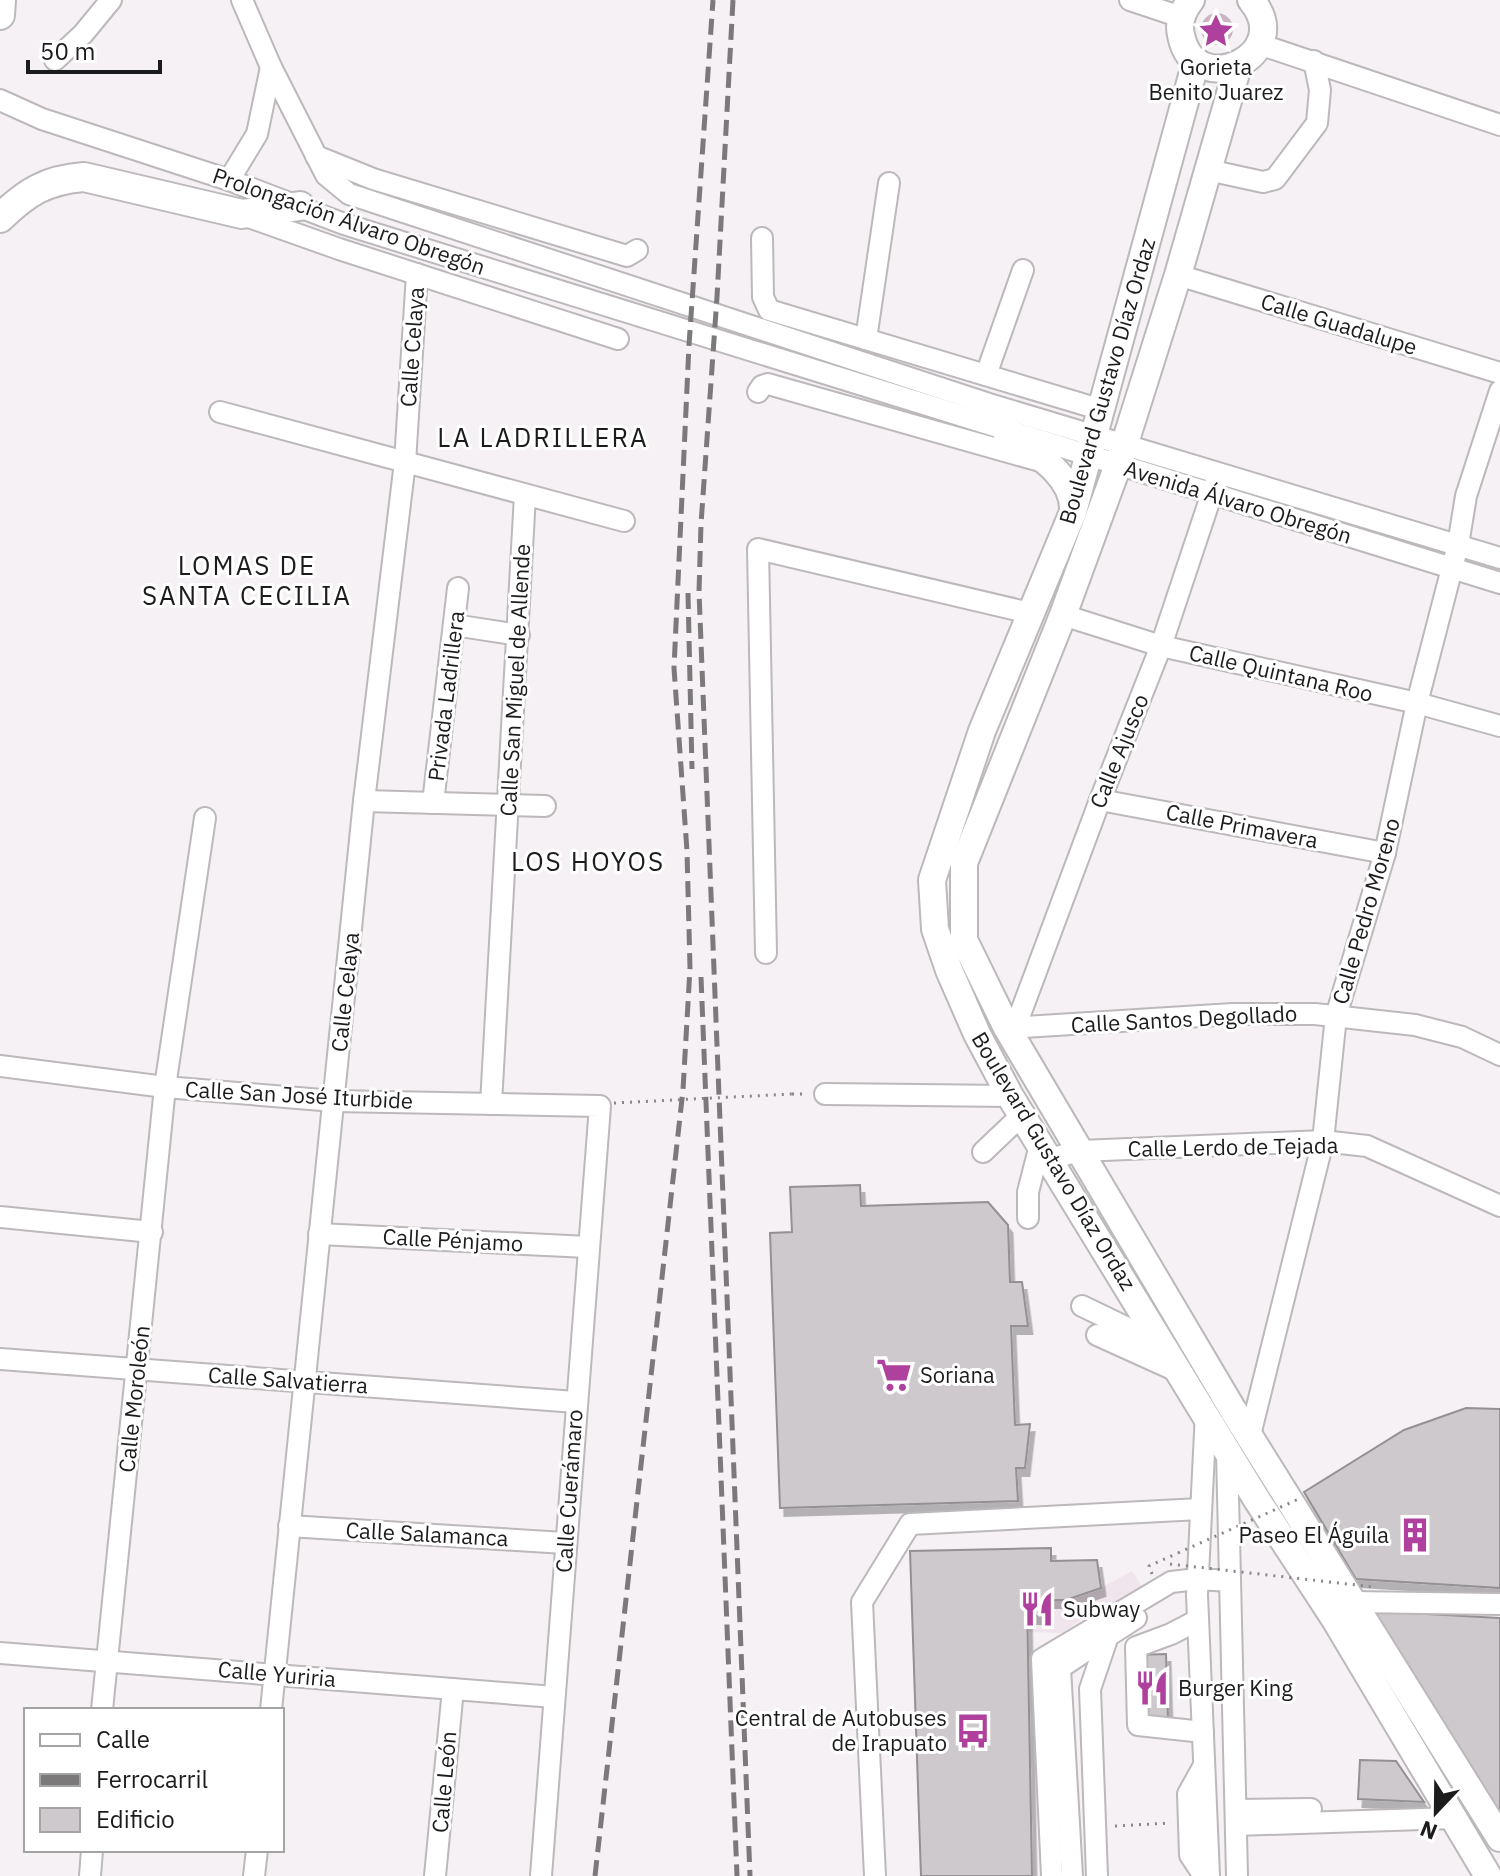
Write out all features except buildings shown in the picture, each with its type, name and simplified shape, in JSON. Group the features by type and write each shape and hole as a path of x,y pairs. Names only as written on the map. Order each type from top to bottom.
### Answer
{"highway":[{"path":"0,15 1,0"},
{"path":"0,218 41,186 60,179 84,177 242,214 300,206"}],"main road":[{"path":"1186,8 1182,41 1196,61 1217,69 1238,66 1259,44 1262,30 1253,1"},
{"name":"Boulevard Gustavo Díaz Ordaz","path":"1196,61 1073,512 982,731 932,880 935,929 977,1034 1016,1106 1336,1621 1488,1876"},
{"name":"Boulevard Gustavo Díaz Ordaz","path":"1238,66 1178,275 1121,455 1063,615 964,863 964,940 1080,1151 1233,1410 1500,1838"},
{"path":"1006,432 1059,474 1074,505 1073,512"}],"street":[{"path":"55,60 83,34 111,0"},
{"path":"242,0 271,67 316,156 373,179 627,256 637,250"},
{"path":"1130,0 1186,8"},
{"path":"1259,44 1500,125"},
{"path":"1208,170 1263,182 1275,179 1317,123 1320,90 1314,61"},
{"path":"229,180 257,134 271,67"},
{"name":"Prolongación Álvaro Obregón","path":"0,100 42,119 229,180 344,224 701,335"},
{"name":"Prolongación Álvaro Obregón","path":"316,156 326,175 349,194 711,312"},
{"path":"866,339 889,183"},
{"path":"242,214 339,249 618,339"},
{"path":"339,249 344,224"},
{"path":"762,238 763,297 769,310 1102,410"},
{"path":"986,375 1023,270"},
{"name":"Calle Celaya","path":"271,1708 364,801 405,462 417,274"},
{"name":"Calle Guadalupe","path":"1178,275 1500,373"},
{"name":"Avenida Álvaro Obregón","path":"711,312 1121,455 1211,493 1500,583"},
{"name":"Avenida Álvaro Obregón","path":"701,335 1006,432 1092,446"},
{"path":"758,392 768,384 1047,464"},
{"name":"Calle Pedro Moreno","path":"1250,1435 1323,1141 1336,1016 1385,853 1417,703 1458,545 1466,496 1500,391"},
{"path":"220,412 624,521"},
{"name":"Avenida Álvaro Obregón","path":"1121,455 1218,473 1500,558"},
{"name":"Calle Ajusco","path":"1011,1028 1161,646 1218,473"},
{"name":"Calle San Miguel de Allende","path":"491,1104 525,495"},
{"path":"1466,496 1472,527 1488,550 1500,558"},
{"path":"766,953 758,549 1030,613"},
{"name":"Privada Ladrillera","path":"433,803 458,588"},
{"name":"Calle Quintana Roo","path":"1063,615 1161,646 1417,703 1500,726"},
{"path":"454,625 519,635"},
{"name":"Calle Primavera","path":"1100,800 1385,853"},
{"path":"364,801 545,806"},
{"name":"Calle Moroleón","path":"102,1708 165,1087 205,818"},
{"name":"Calle Santos Degollado","path":"1011,1028 1233,1014 1336,1016 1415,1025 1462,1037 1500,1055"},
{"name":"Calle San José Iturbide","path":"0,1066 165,1087 334,1101 607,1105"},
{"path":"825,1094 1016,1106"},
{"name":"Calle Cuerámaro","path":"541,1876 588,1247 607,1105"},
{"path":"983,1152 1016,1106"},
{"name":"Calle Lerdo de Tejada","path":"1045,1152 1323,1141 1367,1146 1500,1206"},
{"path":"1028,1218 1028,1192 1045,1152"},
{"path":"0,1217 152,1232"},
{"name":"Calle Pénjamo","path":"319,1234 588,1247"},
{"path":"1082,1306 1165,1346"},
{"path":"1097,1335 1181,1373"},
{"name":"Calle Salvatierra","path":"0,1359 576,1402"},
{"path":"1233,1410 1227,1448 1237,1876"},
{"path":"1206,1412 1197,1587 1207,1876"},
{"path":"875,1876 862,1602 910,1524 1200,1509"},
{"name":"Calle Salamanca","path":"289,1526 565,1543"},
{"path":"1052,1876 1042,1659 1171,1582 1230,1588"},
{"path":"1072,1876 1060,1668 1175,1594 1197,1587"},
{"path":"1351,1602 1500,1604"},
{"path":"1198,1620 1136,1647 1138,1725 1203,1732"},
{"path":"1097,1876 1090,1689 1108,1636"},
{"name":"Calle Yuriria","path":"0,1653 554,1697"},
{"name":"Calle León","path":"435,1876 453,1689"},
{"path":"1236,1818 1450,1812"},
{"path":"90,1876 92,1852"},
{"path":"254,1876 257,1852"}],"path":[{"path":"607,1105 792,1094"},
{"path":"1149,1566 1301,1498"},
{"path":"1170,1564 1374,1587"}],"shaded area":[{"path":"1217,13 1228,18 1233,29 1228,40 1217,45 1206,40 1201,29 1206,18"},
{"path":"1132,1571 1143,1588 1062,1633 1027,1632 1027,1600 1066,1600 1101,1588"}],"railway":[{"path":"595,1876 683,1090 690,968 687,851 674,668 689,345 713,0"},
{"path":"733,0 699,592 750,1876"},
{"path":"688,593 692,769"},
{"path":"701,977 737,1876"}],"place":[{"name":"Gorieta Benito Juarez","path":"1216,31"},
{"name":"Soriana","path":"894,1375"},
{"name":"Paseo El Águila","path":"1415,1535"},
{"name":"Subway","path":"1037,1609"},
{"name":"Burger King","path":"1152,1688"},
{"name":"Central de Autobuses de Irapuato","path":"973,1731"}],"district":[{"name":"LA LADRILLERA","path":"543,438"},
{"name":"LOMAS DE SANTA CECILIA","path":"247,581"},
{"name":"LOS HOYOS","path":"588,862"}]}
